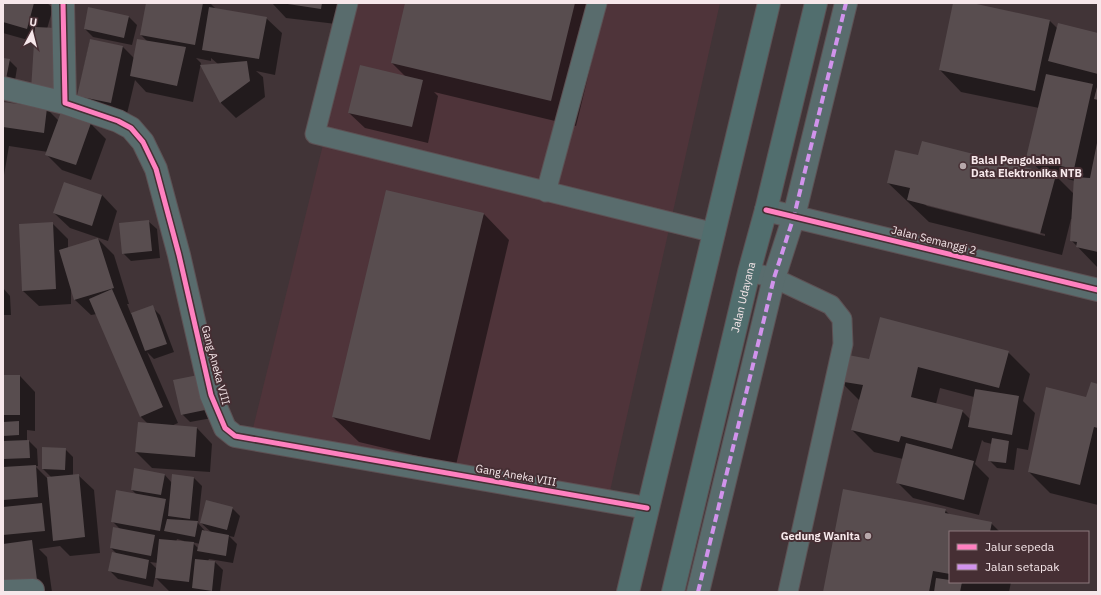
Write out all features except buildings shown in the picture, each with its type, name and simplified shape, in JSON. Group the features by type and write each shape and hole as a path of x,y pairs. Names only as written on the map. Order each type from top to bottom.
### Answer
{"main road":[{"path":"628,592 769,3"},
{"name":"Jalan Udayana","path":"673,592 749,272 766,210 816,3"}],"street":[{"path":"63,3 65,102"},
{"path":"698,592 774,278 794,216 846,3"},
{"name":"Gang Aneka VIII","path":"3,88 65,102 118,121 131,128 143,142 156,169 179,255 211,395 225,428 235,436 647,508"},
{"name":"Jalan Semanggi 2","path":"766,210 1098,290"},
{"path":"3,591 33,590"}],"lane":[{"path":"348,3 315,134 715,233"},
{"path":"546,192 597,3"},
{"path":"749,272 774,278 831,305 842,319 843,344 788,592"}],"shaded area":[{"path":"358,3 720,3 610,491 253,428"}],"marked path":[{"path":"698,592 774,278 794,216 846,3"}],"cycle path":[{"path":"63,3 65,103 118,121 131,128 143,142 156,169 179,255 211,395 225,428 235,436 647,508"},
{"path":"766,210 1098,290"}],"place":[{"name":"Balai Pengolahan Data Elektronika NTB","path":"963,166"},
{"name":"Gedung Wanita","path":"868,536"}]}
